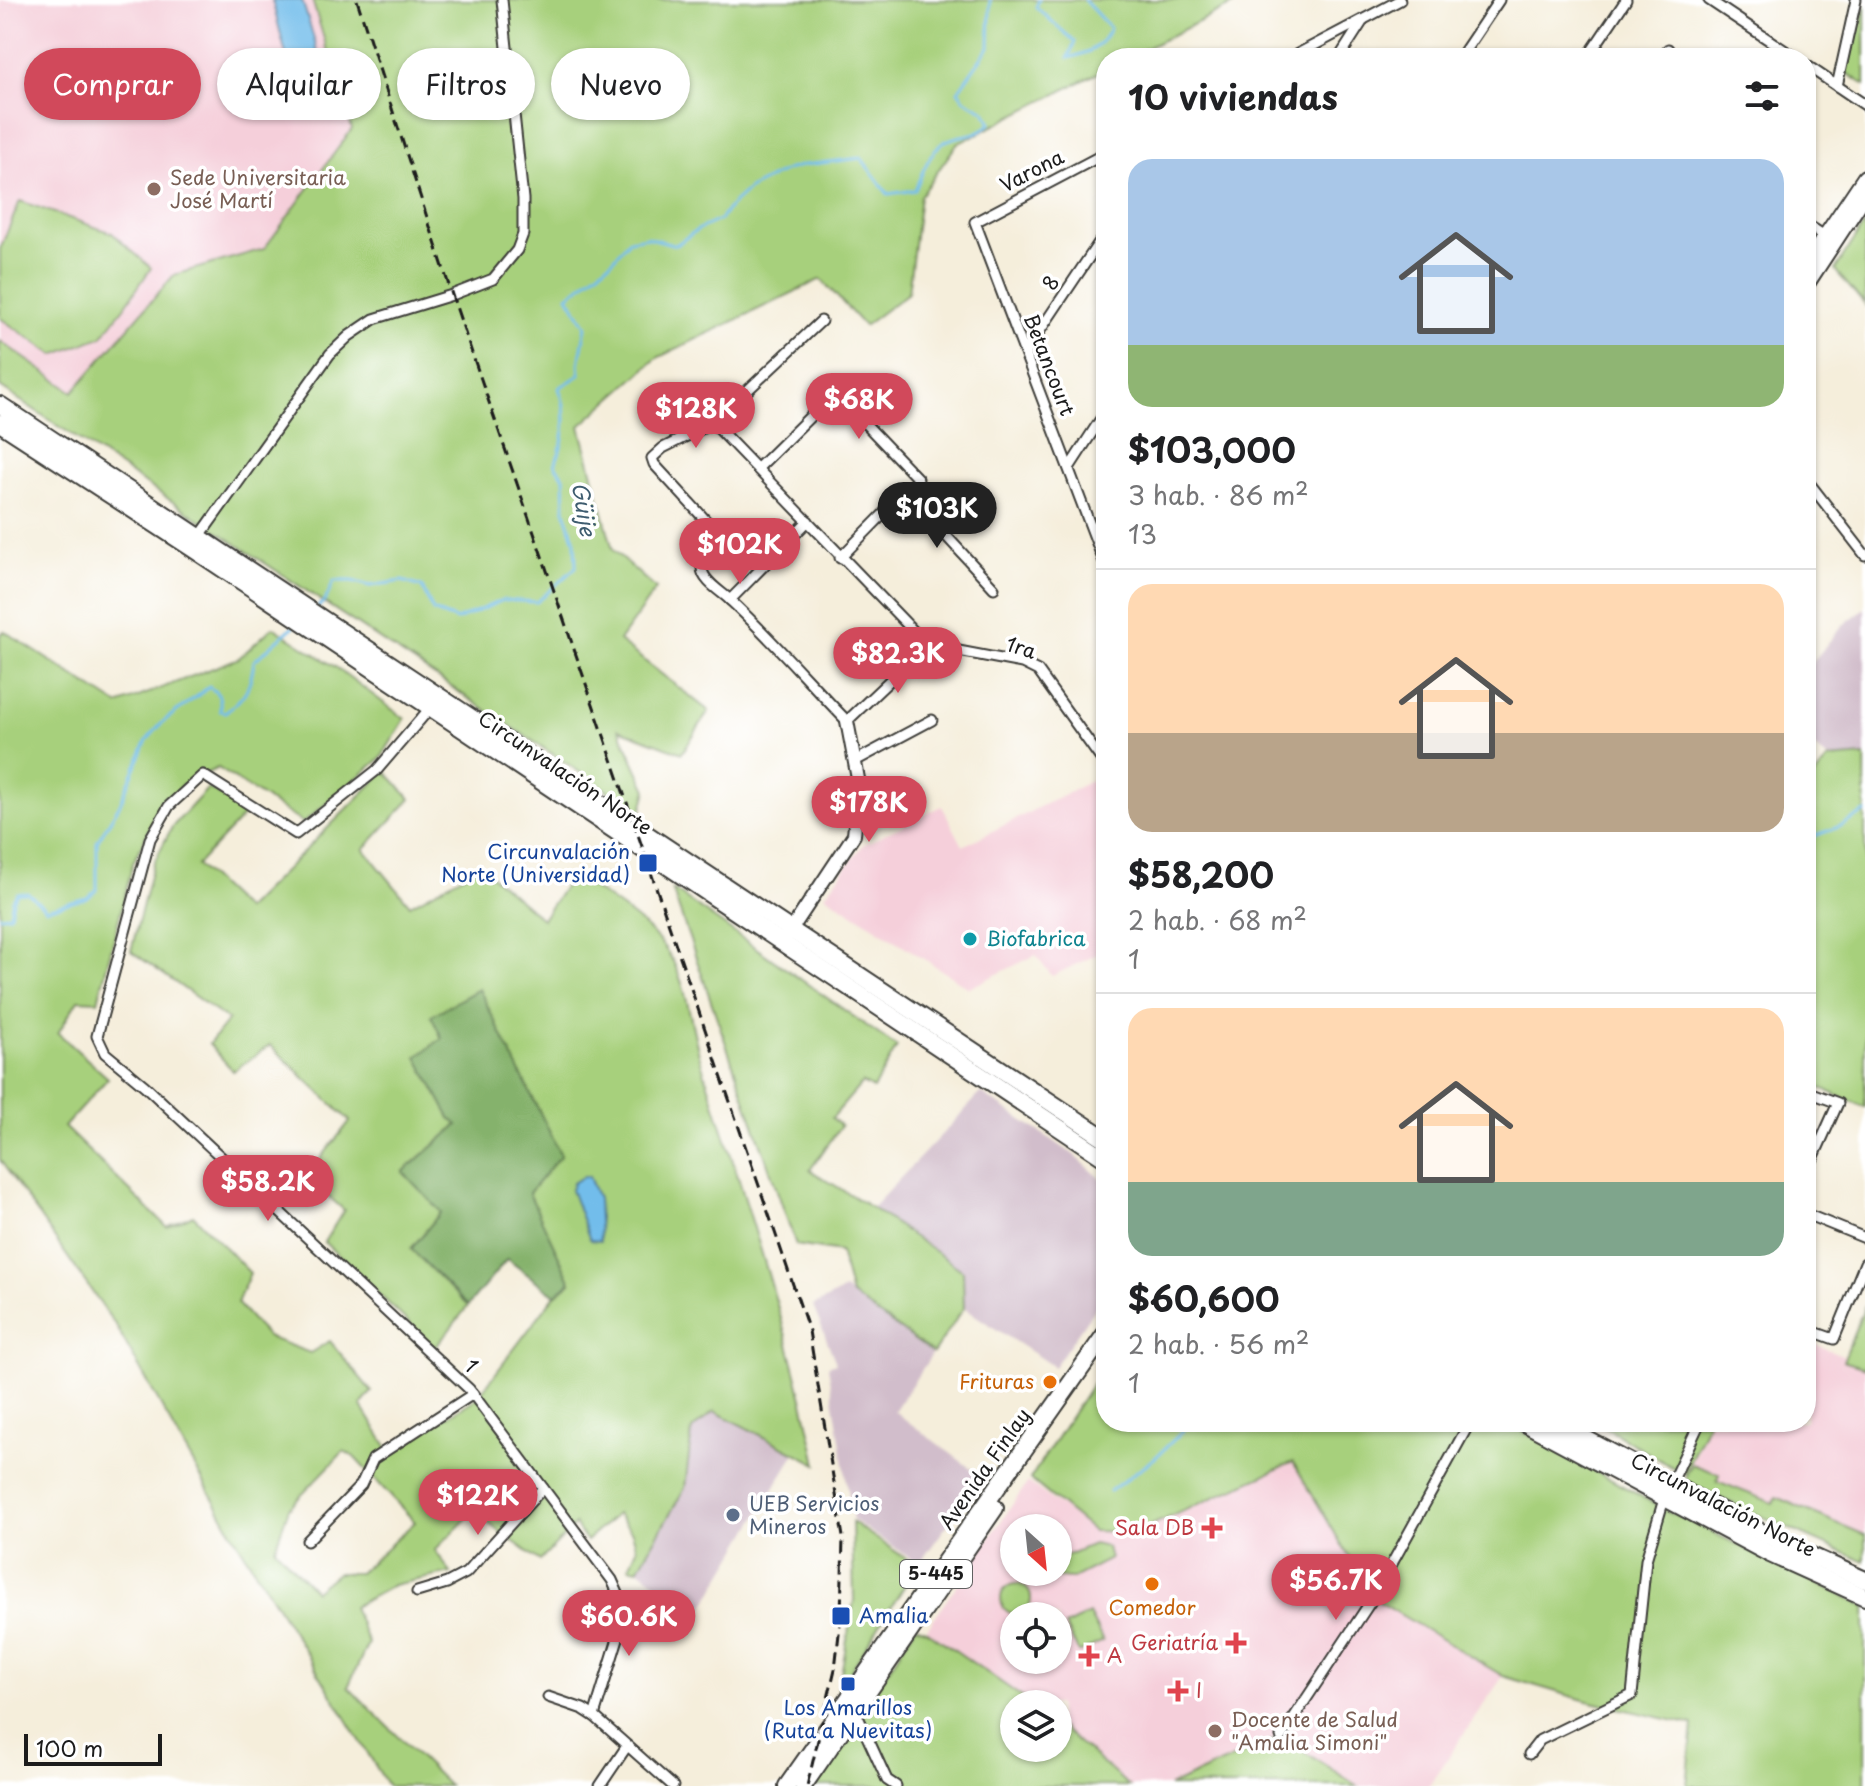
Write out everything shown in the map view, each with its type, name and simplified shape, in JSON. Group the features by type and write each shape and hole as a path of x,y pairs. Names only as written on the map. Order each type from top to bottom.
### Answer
{"highway":[{"name":"Circunvalación Norte","path":"0,405 318,625 787,935 1096,1133"},
{"name":"Circunvalación Norte","path":"0,423 196,542"},
{"name":"Circunvalación Norte","path":"787,935 1096,1152"},
{"name":"Avenida Finlay","path":"803,1786 853,1704 1096,1348"},
{"name":"Avenida Finlay","path":"787,1786 853,1704 1096,1364"},
{"name":"Circunvalación Norte","path":"1544,1432 1668,1492 1865,1580"},
{"name":"Circunvalación Norte","path":"1570,1432 1770,1554 1865,1597"}],"main road":[{"path":"1816,266 1865,177"},
{"path":"1816,254 1865,195"}],"street":[{"path":"196,542 330,354 349,336 374,319 493,279 517,250 523,234 523,199 502,0"},
{"path":"1309,48 1400,0"},
{"path":"1467,48 1499,0"},
{"path":"1594,48 1626,0"},
{"path":"1709,0 1781,48"},
{"path":"1837,86 1856,0"},
{"path":"1345,48 1364,19"},
{"path":"1816,72 1865,105"},
{"name":"Varona","path":"975,222 1096,158"},
{"name":"Betancourt","path":"975,222 1096,540"},
{"path":"1816,230 1830,239"},
{"name":"8","path":"1025,353 1096,247"},
{"path":"787,935 854,835 859,784 847,721 706,579 702,571 703,563 719,546 722,538 657,469 652,458 663,448 713,423 821,321"},
{"path":"758,468 835,392 918,479 840,558"},
{"path":"713,423 927,645 847,721"},
{"path":"1069,468 1096,426"},
{"path":"905,491 994,588"},
{"path":"1816,492 1865,555"},
{"path":"730,600 808,521"},
{"name":"1ra","path":"927,645 1022,663 1038,671 1096,752"},
{"name":"1","path":"435,702 377,770 296,834 203,775 169,806 150,839 97,1036 105,1053 147,1088 473,1394 612,1580 624,1619 594,1716"},
{"path":"855,761 932,720"},
{"path":"1816,1095 1838,1103 1816,1152"},
{"path":"1816,1218 1865,1238"},
{"path":"1816,1333 1834,1339 1865,1263"},
{"path":"307,1541 361,1485 373,1459 473,1394"},
{"path":"1281,1737 1373,1598 1413,1520 1464,1432"},
{"path":"1529,1754 1540,1740 1632,1695 1646,1560 1668,1492 1695,1432"},
{"path":"417,1592 447,1583 466,1573 543,1488"},
{"path":"548,1697 594,1716 673,1786"},
{"path":"853,1704 890,1784"},
{"path":"600,1786 627,1746"}],"shaded area":[{"name":"Sede Universitaria José Martí","path":"0,0 312,0 327,48 217,48 217,120 349,120 352,129 264,249 174,275 73,392 0,341"},
{"path":"1865,608 1865,756 1828,759 1816,749 1816,658 1843,625"},
{"path":"1096,778 1096,955 1052,976 1036,955 969,988 825,895 863,845 942,806 963,846"},
{"path":"981,1093 1073,1154 1096,1174 1096,1306 1054,1367 964,1308 963,1271 872,1208"},
{"path":"844,1290 933,1353 894,1411 982,1477 919,1564 853,1520 828,1366 836,1363 813,1306"},
{"path":"1816,1345 1865,1364 1865,1562 1686,1483 1686,1475 1705,1432 1816,1432"},
{"name":"UEB Servicios Mineros","path":"714,1410 795,1453 698,1616 638,1569 685,1488 692,1430"},
{"path":"1293,1461 1373,1598 1503,1676 1429,1786 1358,1786 1281,1737 1169,1786 1129,1786 1072,1737 1072,1690 1012,1690 926,1630 1000,1523 1000,1586 1072,1586 1072,1515 1093,1531 1136,1532"},
{"path":"1028,1482 1070,1514 1006,1514"}],"green space":[{"path":"312,0 1242,0 1147,48 1096,48 1096,74 957,144 920,196 908,293 864,326 821,279 657,358 580,426 613,550 656,589 619,641 709,711 682,753 619,729 647,790 641,813 0,387 0,341 73,392 174,275 264,249 352,129 349,120 381,120 381,48 327,48"},
{"path":"1865,6 1865,85 1845,72"},
{"path":"20,201 112,233 151,268 101,337 54,355 0,318 0,249"},
{"path":"1865,223 1865,305 1835,270"},
{"path":"273,627 340,670 405,719 381,758 303,823 218,768 183,784 153,821 133,863 98,1001 78,1000 58,1033 108,1078 64,1127 167,1227 193,1215 250,1273 237,1303 267,1337 310,1353 330,1341 372,1392 361,1405 390,1451 477,1398 555,1295 571,1282 432,1016 442,1038 458,1125 404,1171 442,1212 411,1249 468,1306 435,1348 324,1242 344,1210 306,1177 350,1121 270,1045 233,1071 209,1044 228,1020 131,951 153,864 172,827 208,788 247,812 197,865 245,910 385,771 411,799 364,849 410,905 480,866 542,919 571,877 579,878 645,927 664,947 679,974 703,1068 780,1314 817,1464 714,1411 692,1430 685,1488 638,1569 629,1567 637,1549 632,1532 617,1514 586,1541 575,1525 540,1561 473,1512 435,1550 451,1573 393,1585 353,1607 368,1643 348,1687 449,1786 388,1786 237,1541 116,1326 0,1160 0,635 4,631 118,705 239,658","holes":["344,1451 354,1457 415,1522 359,1573 337,1573 315,1591 275,1548 289,1508"]},
{"path":"1865,756 1865,1107 1816,1086 1816,775 1828,759"},
{"path":"672,889 897,1047 873,1089 862,1083 832,1118 841,1126 810,1170 872,1208 963,1271 964,1308 933,1353 851,1295 840,1252 796,1245"},
{"path":"479,989 561,1155 529,1193 571,1282 555,1295 507,1259 468,1306 411,1249 441,1212 403,1172 458,1125 450,1118 417,1057 442,1038 431,1016"},
{"path":"1865,1305 1865,1368 1843,1361"},
{"path":"1096,1382 1096,1432 1524,1432 1670,1512 1865,1606 1865,1786 1687,1786 1693,1725 1587,1701 1503,1676 1373,1598 1293,1462 1136,1532 1093,1531 1030,1479"},
{"path":"1613,1432 1703,1432 1684,1474"},
{"path":"1692,1464 1719,1474 1717,1481 1773,1503 1776,1497 1865,1535 1865,1562 1686,1483 1686,1475"},
{"path":"852,1522 917,1566 838,1691 854,1600"},
{"path":"1093,1544 1107,1547 1110,1559 1072,1578 1072,1553"},
{"path":"1008,1586 1024,1586 1030,1593 1030,1602 1002,1602 1002,1593"},
{"path":"1089,1614 1103,1641 1079,1653 1072,1640 1072,1622"},
{"path":"916,1626 1012,1690 1000,1690 1000,1762 1072,1762 1072,1737 1129,1786 815,1786"},
{"path":"1281,1737 1358,1786 1169,1786"}],"water":[{"path":"272,0 302,0 317,48 284,48"},
{"path":"584,1176 589,1177 598,1198 600,1241 590,1240 571,1190 573,1183"}],"waterway":[{"name":"Güije","path":"318,607 325,601 334,581 352,581 370,586 402,581 422,587 433,611 457,620 503,600 537,602 576,567 575,542 565,511 564,477 555,465 564,426 564,407 559,388 580,375 586,326 568,296 613,260 629,240 647,237 676,245 697,230 721,219 749,189 786,170 861,158 888,194 915,190 926,164 939,146 950,139 979,131 991,123 985,111 965,100 958,91 989,47 990,0"},
{"name":"Güije","path":"1039,0 1036,7 1075,42 1068,58 1094,49 1110,28 1084,0"},
{"name":"Güije","path":"0,916 10,915 17,893 28,893 46,909 87,898 97,890 97,842 119,806 147,740 164,721 209,687 219,697 220,711 225,712 232,707 246,690 254,661 296,624"},
{"path":"1816,835 1865,812"},
{"path":"1110,1491 1156,1457 1182,1432"}],"railway":[{"path":"357,0 452,295 809,1331 843,1537 841,1616 835,1669 807,1786"}],"place":[{"name":"Sede Universitaria José Martí","path":"154,189"},
{"name":"Circunvalación Norte (Universidad)","path":"648,863"},
{"name":"Biofabrica","path":"970,939"},
{"name":"Frituras","path":"1050,1382"},
{"name":"UEB Servicios Mineros","path":"733,1515"},
{"name":"Sala DB","path":"1212,1528"},
{"name":"Comedor","path":"1152,1584"},
{"name":"Amalia","path":"841,1616"},
{"name":"Geriatría","path":"1236,1643"},
{"name":"A","path":"1089,1656"},
{"name":"Los Amarillos (Ruta a Nuevitas)","path":"848,1684"},
{"name":"I","path":"1178,1691"},
{"name":"Docente de Salud \"Amalia Simoni\"","path":"1215,1731"}]}
